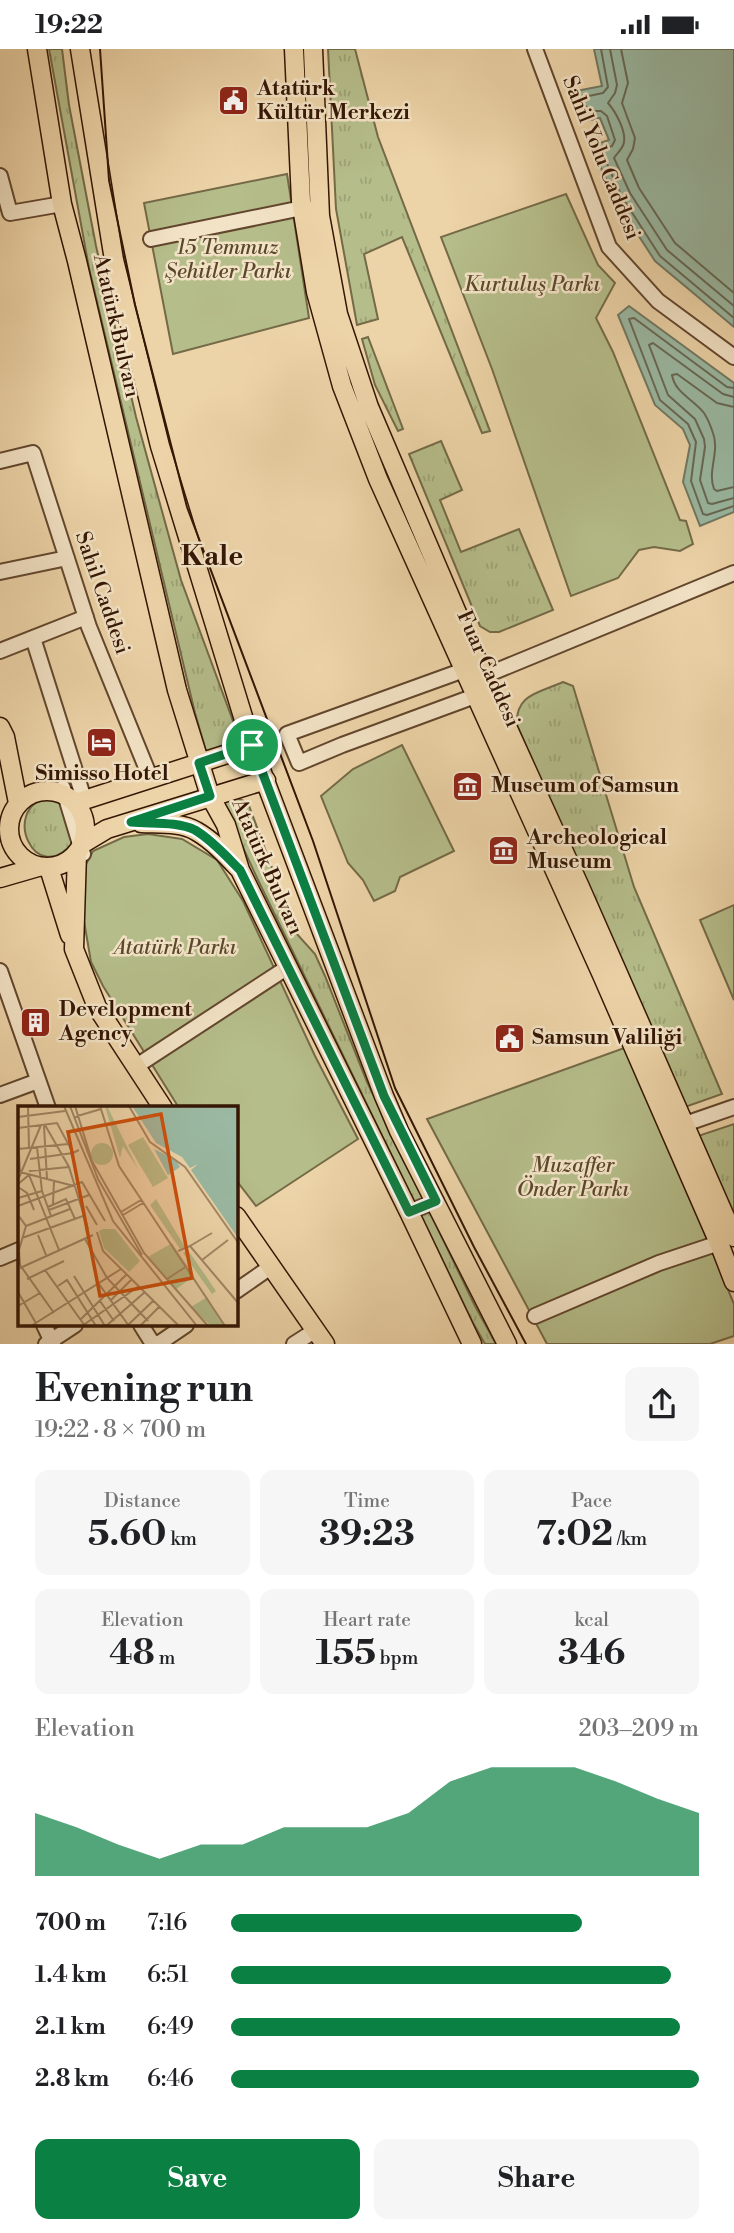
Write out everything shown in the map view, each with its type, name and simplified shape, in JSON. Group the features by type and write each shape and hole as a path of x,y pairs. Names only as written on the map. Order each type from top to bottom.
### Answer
{"main road":[{"name":"Atatürk Bulvarı","path":"37,49 62,204 103,368 177,690 210,796 226,825 240,870 472,1344"},
{"name":"Atatürk Bulvarı","path":"80,49 114,260 160,446 252,745 384,1096 507,1344"},
{"name":"Fuar Caddesi","path":"294,49 302,208 316,292 342,386 378,479 663,1113 682,1132 727,1240 734,1282"},
{"name":"Fuar Caddesi","path":"313,49 320,216 338,314 369,407 484,676 663,1113"},
{"path":"0,727 5,737 11,843 26,862 43,867"},
{"path":"9,818 28,796 40,792 52,791 72,797 199,763 252,745"},
{"path":"0,878 43,867 60,866 107,829 266,781"},
{"path":"72,797 85,822 74,949"},
{"path":"131,822 168,824 194,830 225,854 240,870"},
{"path":"43,867 96,1007 162,1106"},
{"path":"238,1219 321,1337"}],"street":[{"name":"Sahil Yolu Caddesi","path":"535,49 609,247 658,301 734,357"},
{"path":"0,176 5,213 62,204"},
{"path":"151,239 302,208"},
{"name":"Sahil Caddesi","path":"0,461 33,453 86,617 150,777"},
{"path":"0,572 67,558"},
{"path":"484,676 734,573"},
{"path":"0,651 86,617"},
{"path":"33,638 72,797"},
{"path":"464,670 287,734 299,763 475,696"},
{"path":"135,1067 288,967"},
{"path":"0,971 47,1106"},
{"path":"0,1095 38,1081"},
{"path":"682,1132 734,1107"},
{"path":"409,1212 436,1201"},
{"path":"535,1316 659,1263 727,1240"},
{"path":"238,1290 272,1266"},
{"path":"50,1343 72,1327"},
{"path":"143,1327 156,1344 183,1327"},
{"path":"294,1344 321,1337"}],"green space":[{"path":"49,49 62,49 69,105 96,246 136,417 181,580 233,721 231,741 221,752 206,751 195,713 89,268"},
{"path":"328,49 355,49 378,137 490,431 482,433 402,237 364,254 378,319 357,325 336,209"},
{"name":"15 Temmuz Şehitler Parkı","path":"287,174 309,318 173,354 144,203"},
{"name":"Kurtuluş Parkı","path":"566,194 598,265 615,283 596,318 613,352 680,520 686,521 693,544 680,551 654,547 639,550 618,578 571,596 492,369 441,237"},
{"path":"368,337 403,429 398,431 375,385 362,339"},
{"path":"441,441 462,490 440,500 461,552 519,529 553,610 499,632 490,632 480,626 409,454"},
{"path":"563,682 573,686 634,887 722,1094 685,1107 517,725 517,715 524,701 537,692"},
{"path":"402,745 454,851 400,877 395,891 374,901 363,880 348,863 321,796 353,769"},
{"path":"233,796 248,803 296,933 315,954 367,1082 496,1344 485,1344 472,1321 257,878 224,806 227,798"},
{"path":"48,798 67,805 74,841 60,854 47,857 36,852 28,842 25,829 26,816 34,804"},
{"name":"Atatürk Parkı","path":"148,834 182,839 217,860 243,901 315,1056 358,1139 256,1206 238,1183 238,1106 178,1106 103,986 91,962 79,892 84,868 93,851 124,837"},
{"path":"734,905 734,1000 700,920"},
{"name":"Muzaffer Önder Parkı","path":"627,1047 734,1304 734,1336 710,1344 547,1344 427,1119"},
{"path":"734,1124 734,1218 698,1136"}],"water":[{"path":"594,49 734,49 734,327 655,261 616,201 591,146 609,140 600,118 585,121 582,112 578,112 571,92 602,86"},
{"path":"629,306 734,383 734,512 700,526 683,482 690,445 683,429 655,405 618,315"}],"tram line":[{"path":"100,49 109,180 135,305 187,507 313,841 395,1088 474,1247 526,1344"}],"place":[{"name":"Atatürk Kültür Merkezi","path":"234,101"},
{"name":"Simisso Hotel","path":"102,742"},
{"name":"Museum of Samsun","path":"468,786"},
{"name":"Archeological Museum","path":"504,850"},
{"name":"Development Agency","path":"36,1022"},
{"name":"Samsun Valiliği","path":"509,1038"}],"district":[{"name":"Kale","path":"212,556"}],"route":[{"path":"252,745 384,1096 436,1201 409,1212 240,870 225,854 194,830 168,824 131,822 210,796 199,763 252,745"}]}
